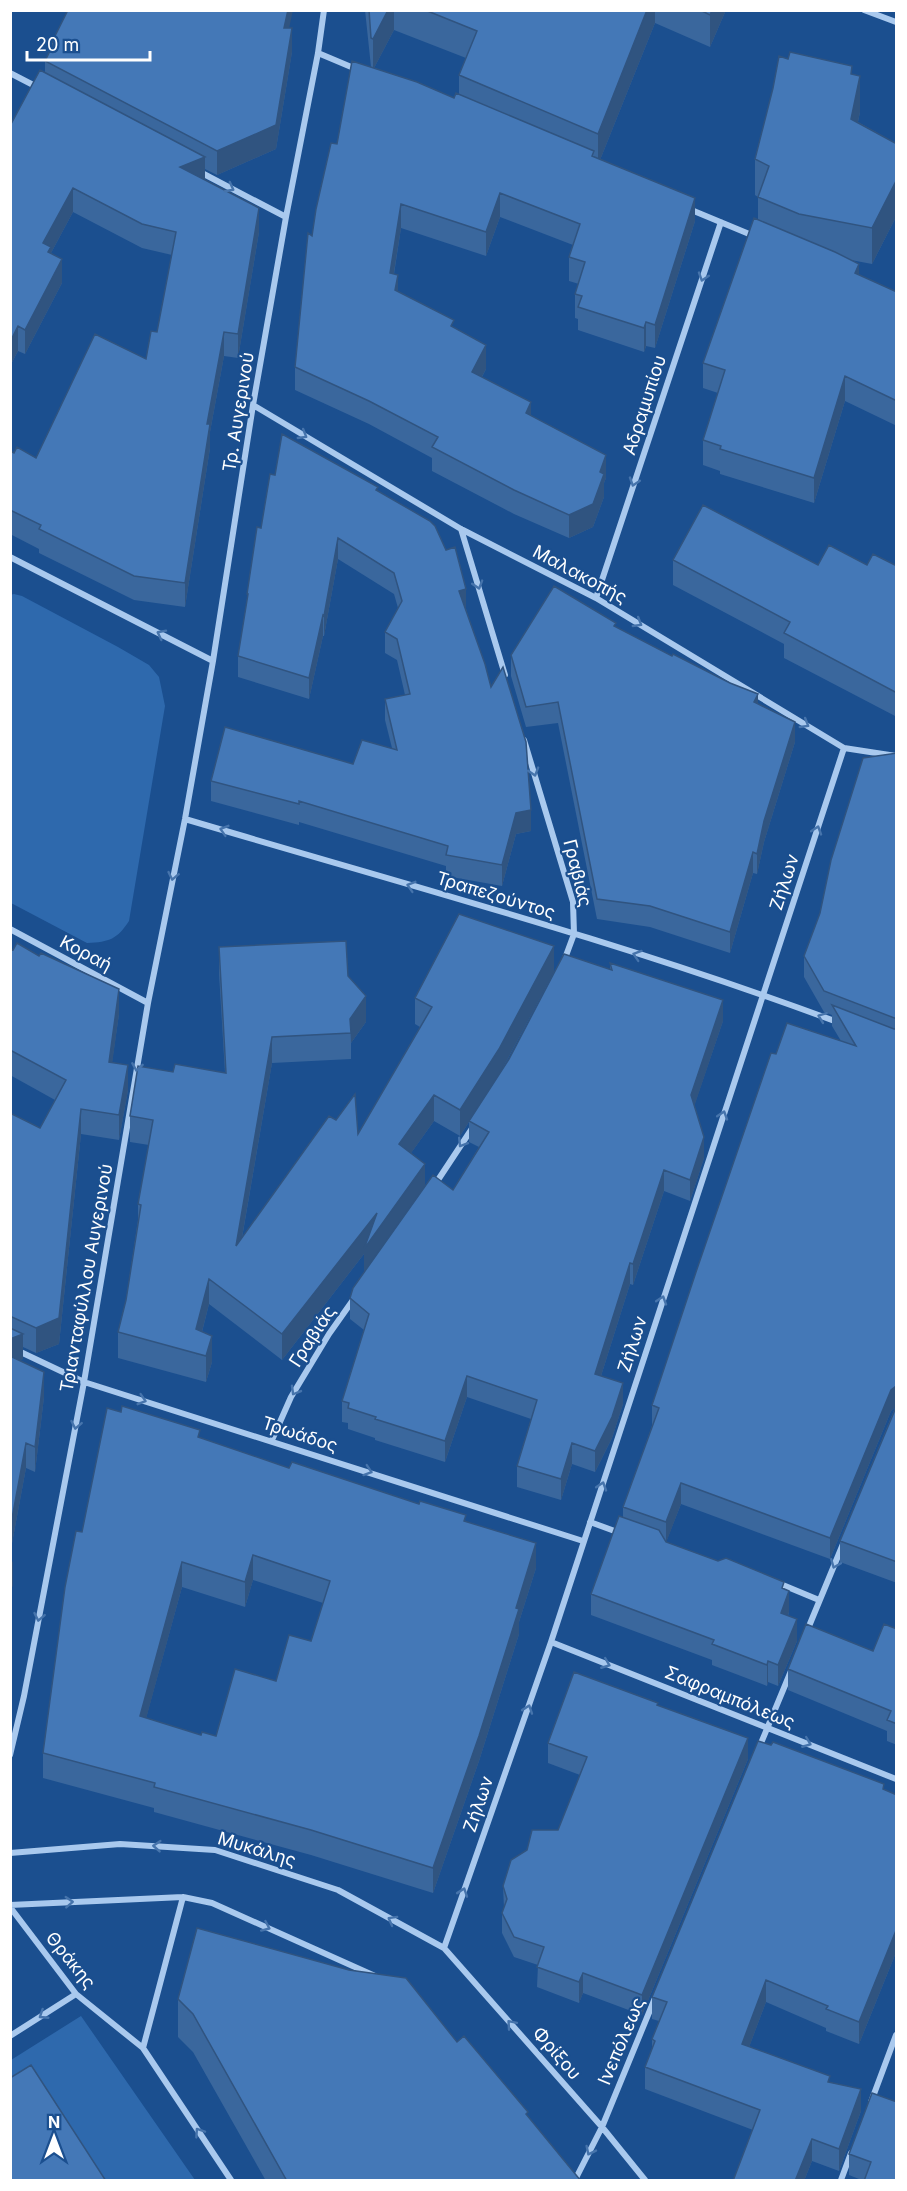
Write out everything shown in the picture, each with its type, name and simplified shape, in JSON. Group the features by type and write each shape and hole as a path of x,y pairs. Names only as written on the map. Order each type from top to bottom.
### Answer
{"street":[{"name":"Τρ. Αυγερινού","path":"185,819 213,661 253,405 324,10"},
{"path":"864,10 897,22"},
{"path":"318,53 362,71"},
{"path":"10,73 42,89"},
{"path":"191,167 286,217"},
{"path":"678,204 764,240"},
{"name":"Αδραμυπίου","path":"596,598 721,222"},
{"name":"Μαλακοπής","path":"253,405 461,530 596,598 844,748 897,756"},
{"path":"461,530 508,688"},
{"path":"10,557 213,661"},
{"name":"Γραβιάς","path":"522,733 573,902 574,934 560,973"},
{"name":"Ζήλων","path":"444,1948 551,1642 844,748"},
{"name":"Τραπεζούντος","path":"185,819 574,934 763,994 852,1028"},
{"name":"Τριανταφύλλου Αυγερινού","path":"12,1740 24,1696 84,1382 148,1003 185,819"},
{"name":"Κοραή","path":"10,929 148,1003"},
{"path":"432,1189 475,1124"},
{"name":"Γραβιάς","path":"272,1440 291,1397 329,1334 356,1295"},
{"name":"Τρωάδος","path":"10,1347 84,1382 272,1440 583,1541"},
{"path":"590,1522 632,1537"},
{"path":"802,1642 845,1539"},
{"path":"768,1579 819,1600"},
{"name":"Σαφραμπόλεως","path":"551,1642 897,1779"},
{"path":"754,1760 794,1664"},
{"path":"10,1755 12,1740"},
{"name":"Μυκάλης","path":"10,1853 120,1844 215,1850 338,1890 444,1948"},
{"path":"10,1906 183,1897 212,1903 382,1980"},
{"path":"143,2048 183,1897"},
{"name":"Θράκης","path":"10,1906 76,1994 143,2048 231,2181"},
{"name":"Φρίξου","path":"444,1948 602,2127 645,2181"},
{"name":"Ινεπόλεως","path":"575,2181 602,2127 660,1987"},
{"path":"10,2036 76,1994"},
{"path":"866,2113 897,2035"},
{"path":"841,2181 854,2147"}],"shaded area":[{"path":"10,595 22,596 118,647 149,665 159,677 165,706 129,921 117,936 102,942 87,943 11,903"},
{"path":"81,2016 195,2180 88,2180 11,2090 11,2060"}],"building":[{"path":"68,10 288,10 284,28 292,28 276,125 217,151 45,61"},
{"path":"369,10 388,10 373,39 371,38"},
{"path":"425,10 647,10 598,134 459,75 477,31"},
{"path":"700,10 712,10 710,15"},
{"path":"790,52 852,66 851,74 860,76 851,119 897,144 897,179 872,228 799,214 758,197 769,166 755,159 779,56 788,59"},
{"path":"352,61 417,82 454,98 456,93 594,151 592,156 695,198 655,325 646,322 644,328 578,307 582,296 575,294 585,262 569,257 580,224 500,193 486,232 401,204 390,273 398,275 395,290 454,320 451,326 486,345 472,372 531,402 526,413 606,455 600,472 604,474 593,504 569,515 514,490 432,447 438,437 369,401 295,367 308,233 312,236 331,143 337,144"},
{"path":"40,70 205,157 180,167 259,208 238,334 224,332 207,424 210,424 185,583 134,576 39,529 41,525 10,510 10,451 14,453 17,447 36,458 95,334 146,359 151,331 157,332 176,232 142,224 73,188 43,243 51,247 48,252 62,259 25,330 18,326 10,342 10,126"},
{"path":"754,218 859,264 855,273 897,292 897,401 845,376 814,478 720,449 721,446 703,440 725,370 703,363"},
{"path":"282,434 378,487 376,490 430,521 435,526 446,550 455,547 466,589 459,591 491,687 503,667 526,742 531,810 516,813 502,865 446,855 448,846 299,801 299,804 211,781 225,727 353,764 362,740 397,750 385,699 410,694 397,639 385,632 402,601 394,573 338,538 324,616 309,678 238,656 257,527 261,528 270,474 275,475"},
{"path":"703,505 818,565 829,545 867,565 873,554 897,566 897,693 784,633 790,622 673,560"},
{"path":"554,586 616,623 614,626 672,656 673,654 730,683 758,694 754,702 795,722 764,821 757,854 753,852 730,932 650,906 597,899 558,702 526,707 511,655"},
{"path":"897,753 897,1019 824,991 804,956 820,913 831,860 863,758"},
{"path":"459,914 554,946 499,1049 460,1110 434,1095 399,1144 425,1164 364,1249 377,1213 282,1334 209,1279 196,1329 212,1336 206,1356 118,1332 126,1300 141,1205 138,1204 153,1120 130,1116 138,1066 173,1072 175,1064 226,1073 219,947 346,941 348,976 366,996 350,1019 351,1033 272,1037 236,1246 329,1116 336,1120 355,1094 358,1134 432,1007 415,998"},
{"path":"17,943 39,956 41,953 119,989 109,1062 128,1065 119,1115 81,1109 59,1318 36,1328 10,1317 10,1113 40,1128 66,1080 10,1050 10,949 13,950"},
{"path":"564,954 612,970 610,963 723,1000 691,1095 704,1137 690,1180 664,1170 633,1264 630,1263 595,1374 623,1383 612,1417 595,1451 572,1443 561,1479 517,1466 537,1400 467,1376 445,1441 375,1419 376,1417 348,1408 349,1403 342,1401 369,1314 350,1298 353,1288 433,1175 453,1190 489,1132 469,1121 509,1059"},
{"path":"832,1005 897,1029 897,1388 891,1390 830,1538 681,1483 666,1522 623,1507 659,1408 652,1405 771,1053 776,1054 787,1023 856,1046"},
{"path":"10,1328 23,1334 10,1339"},
{"path":"10,1356 44,1372 35,1447 26,1443 10,1529"},
{"path":"897,1405 897,1562 840,1541"},
{"path":"122,1406 200,1430 198,1437 289,1468 292,1462 419,1504 420,1501 466,1515 464,1521 536,1543 516,1608 519,1609 479,1736 433,1868 311,1830 154,1787 155,1783 43,1753 65,1587 76,1531 82,1532 107,1408 121,1412","holes":["253,1555 330,1581 311,1641 289,1635 276,1681 235,1669 216,1736 202,1732 201,1735 140,1716 182,1562 245,1582"]},
{"path":"619,1516 659,1530 666,1542 718,1561 726,1558 784,1582 782,1588 789,1591 781,1613 797,1619 778,1665 768,1661 767,1665 712,1644 714,1640 591,1594"},
{"path":"806,1624 873,1651 884,1624 897,1629 897,1724 887,1720 891,1711 788,1669"},
{"path":"574,1672 748,1738 642,1995 583,1973 579,1982 537,1967 544,1947 514,1937 502,1913 507,1899 503,1886 511,1860 527,1850 532,1830 558,1830 587,1757 548,1743"},
{"path":"758,1741 771,1745 773,1742 884,1784 883,1789 897,1795 897,1928 859,2022 826,2009 828,2006 766,1980 742,2044 830,2076 828,2082 861,2089 839,2149 812,2139 795,2181 733,2181 760,2110 645,2067 655,2041 652,2039 667,2002 652,1997"},
{"path":"197,1928 349,1970 406,1978 457,2042 464,2036 528,2112 526,2114 581,2181 287,2181 193,2014 178,1999"},
{"path":"31,2065 106,2181 10,2181 10,2078"},
{"path":"872,2093 897,2102 897,2181 864,2181 871,2162 849,2154"}]}
